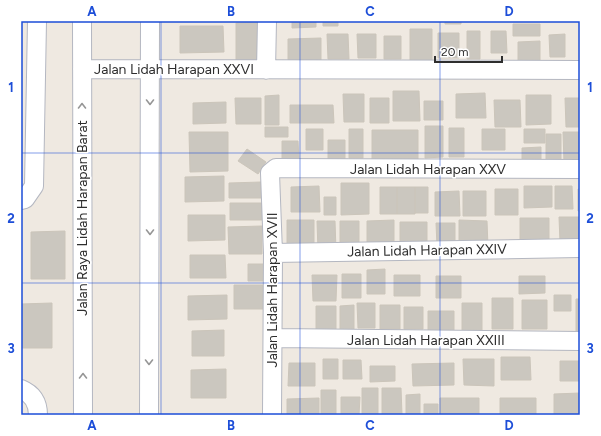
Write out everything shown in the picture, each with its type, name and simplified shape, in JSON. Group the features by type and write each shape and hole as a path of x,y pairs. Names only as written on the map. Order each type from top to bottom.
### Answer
{"street":[{"name":"Jalan Raya Lidah Harapan Barat","path":"82,21 83,415"},
{"path":"149,415 150,21"},
{"name":"Jalan Lidah Harapan XXVI","path":"266,70 267,21"},
{"path":"21,200 26,199 34,186 32,29"},
{"name":"Jalan Lidah Harapan XXVI","path":"82,69 580,70"},
{"name":"Jalan Lidah Harapan XXV","path":"276,168 580,169"},
{"name":"Jalan Lidah Harapan XVII","path":"272,415 273,253 270,173 276,168"},
{"name":"Jalan Lidah Harapan XXIV","path":"273,253 580,248"},
{"name":"Jalan Lidah Harapan XXIII","path":"273,338 580,341"},
{"path":"21,389 31,395 36,402 38,415"}],"building":[{"path":"292,21 316,21 316,27 292,28"},
{"path":"323,21 338,21 338,26 323,26"},
{"path":"445,21 461,21 461,24 445,24"},
{"path":"260,22 261,62 236,62 236,23"},
{"path":"513,24 540,24 540,36 513,36"},
{"path":"180,26 223,26 224,52 180,53"},
{"path":"410,29 432,29 432,61 410,62"},
{"path":"467,31 480,31 480,59 467,59"},
{"path":"491,31 506,31 507,53 491,53"},
{"path":"438,33 459,33 459,58 438,58"},
{"path":"327,34 348,34 349,59 328,59"},
{"path":"357,34 376,34 376,58 358,58"},
{"path":"565,34 565,57 550,57 549,35"},
{"path":"384,36 401,36 401,59 384,59"},
{"path":"321,38 321,62 288,63 288,39"},
{"path":"540,41 540,66 518,67 518,42"},
{"path":"393,91 419,91 420,121 393,121"},
{"path":"485,93 486,118 456,118 456,94"},
{"path":"343,94 364,94 364,122 344,122"},
{"path":"279,95 279,125 265,125 265,96"},
{"path":"526,95 551,95 551,124 526,125"},
{"path":"235,98 261,98 261,124 236,124"},
{"path":"370,98 389,98 389,123 370,123"},
{"path":"565,98 580,98 580,127 566,127"},
{"path":"494,100 520,100 521,127 495,127"},
{"path":"424,101 443,101 443,120 424,120"},
{"path":"226,102 226,123 193,124 193,103"},
{"path":"290,105 333,105 334,123 290,123"},
{"path":"425,126 443,126 443,157 425,158"},
{"path":"265,127 288,127 288,137 265,137"},
{"path":"449,128 464,128 464,157 449,157"},
{"path":"306,129 323,129 323,150 306,150"},
{"path":"349,129 363,129 363,158 349,158"},
{"path":"482,129 505,129 505,150 482,150"},
{"path":"524,129 545,129 545,143 524,143"},
{"path":"372,130 418,130 418,163 372,164"},
{"path":"189,132 228,132 228,171 190,172"},
{"path":"563,132 580,132 580,163 564,163"},
{"path":"546,134 561,134 561,160 546,160"},
{"path":"328,140 345,140 345,159 328,160"},
{"path":"282,141 298,141 299,160 282,160"},
{"path":"541,147 541,165 522,165 522,148"},
{"path":"247,149 266,162 258,174 238,161"},
{"path":"224,176 224,201 185,202 185,177"},
{"path":"261,182 261,198 229,198 229,183"},
{"path":"341,183 369,183 369,214 341,215"},
{"path":"319,186 320,212 291,212 291,187"},
{"path":"524,186 552,186 552,207 524,208"},
{"path":"555,186 572,186 573,209 555,209"},
{"path":"380,187 397,187 397,214 380,214"},
{"path":"397,187 415,187 415,214 397,214"},
{"path":"415,187 428,187 428,213 415,213"},
{"path":"495,189 518,189 518,215 495,215"},
{"path":"578,189 580,189 580,211 578,211"},
{"path":"459,191 460,216 435,216 435,192"},
{"path":"463,191 486,191 486,216 463,216"},
{"path":"324,197 336,197 336,215 324,215"},
{"path":"230,203 266,203 266,220 230,220"},
{"path":"188,215 225,215 225,240 188,241"},
{"path":"559,217 580,217 580,242 560,242"},
{"path":"520,218 549,218 549,240 520,240"},
{"path":"287,220 314,220 314,246 287,246"},
{"path":"394,220 394,246 367,246 367,221"},
{"path":"459,220 487,221 488,247 459,247"},
{"path":"317,221 335,221 336,251 318,251"},
{"path":"340,221 359,221 359,248 340,248"},
{"path":"400,222 427,222 427,250 400,250"},
{"path":"436,223 455,223 455,246 437,246"},
{"path":"262,226 262,254 229,254 228,227"},
{"path":"65,231 65,279 31,279 31,232"},
{"path":"190,255 225,255 226,278 190,278"},
{"path":"248,264 270,264 270,281 248,281"},
{"path":"385,269 385,294 367,294 367,270"},
{"path":"342,274 361,274 361,298 342,298"},
{"path":"312,275 337,275 336,301 313,301"},
{"path":"394,275 420,275 420,296 394,296"},
{"path":"436,276 461,276 461,298 436,298"},
{"path":"519,276 545,276 545,293 519,294"},
{"path":"234,285 264,285 264,309 234,309"},
{"path":"227,295 227,319 188,320 188,296"},
{"path":"554,295 571,295 571,311 554,311"},
{"path":"492,298 513,298 513,329 492,329"},
{"path":"576,299 580,299 580,332 576,332"},
{"path":"522,300 547,300 547,329 522,329"},
{"path":"52,303 52,348 21,348 21,304"},
{"path":"357,303 375,303 375,328 358,328"},
{"path":"462,303 482,303 482,332 462,332"},
{"path":"354,305 354,331 340,331 340,306"},
{"path":"380,305 400,305 400,329 380,329"},
{"path":"316,306 336,306 336,333 316,334"},
{"path":"404,307 423,307 423,329 404,329"},
{"path":"428,311 454,311 454,336 428,336"},
{"path":"224,330 224,356 192,356 192,331"},
{"path":"501,357 530,357 531,380 501,380"},
{"path":"323,359 338,359 338,379 323,379"},
{"path":"463,359 494,359 494,386 464,385"},
{"path":"343,360 361,360 362,379 343,379"},
{"path":"560,361 580,361 580,381 560,381"},
{"path":"289,363 315,363 315,386 288,386"},
{"path":"454,363 454,385 413,386 412,364"},
{"path":"370,366 395,366 395,381 370,382"},
{"path":"226,369 226,398 191,398 191,370"},
{"path":"362,388 378,388 378,415 362,415"},
{"path":"382,388 401,388 402,415 382,415"},
{"path":"321,390 336,390 336,415 321,415"},
{"path":"580,393 580,415 554,415 554,394"},
{"path":"420,394 420,415 406,415 406,395"},
{"path":"341,397 360,397 359,415 341,415"},
{"path":"319,398 319,415 287,415 287,399"},
{"path":"440,398 479,398 479,415 440,415"},
{"path":"500,398 536,398 536,415 500,415"},
{"path":"424,404 438,404 438,415 424,415"}]}
